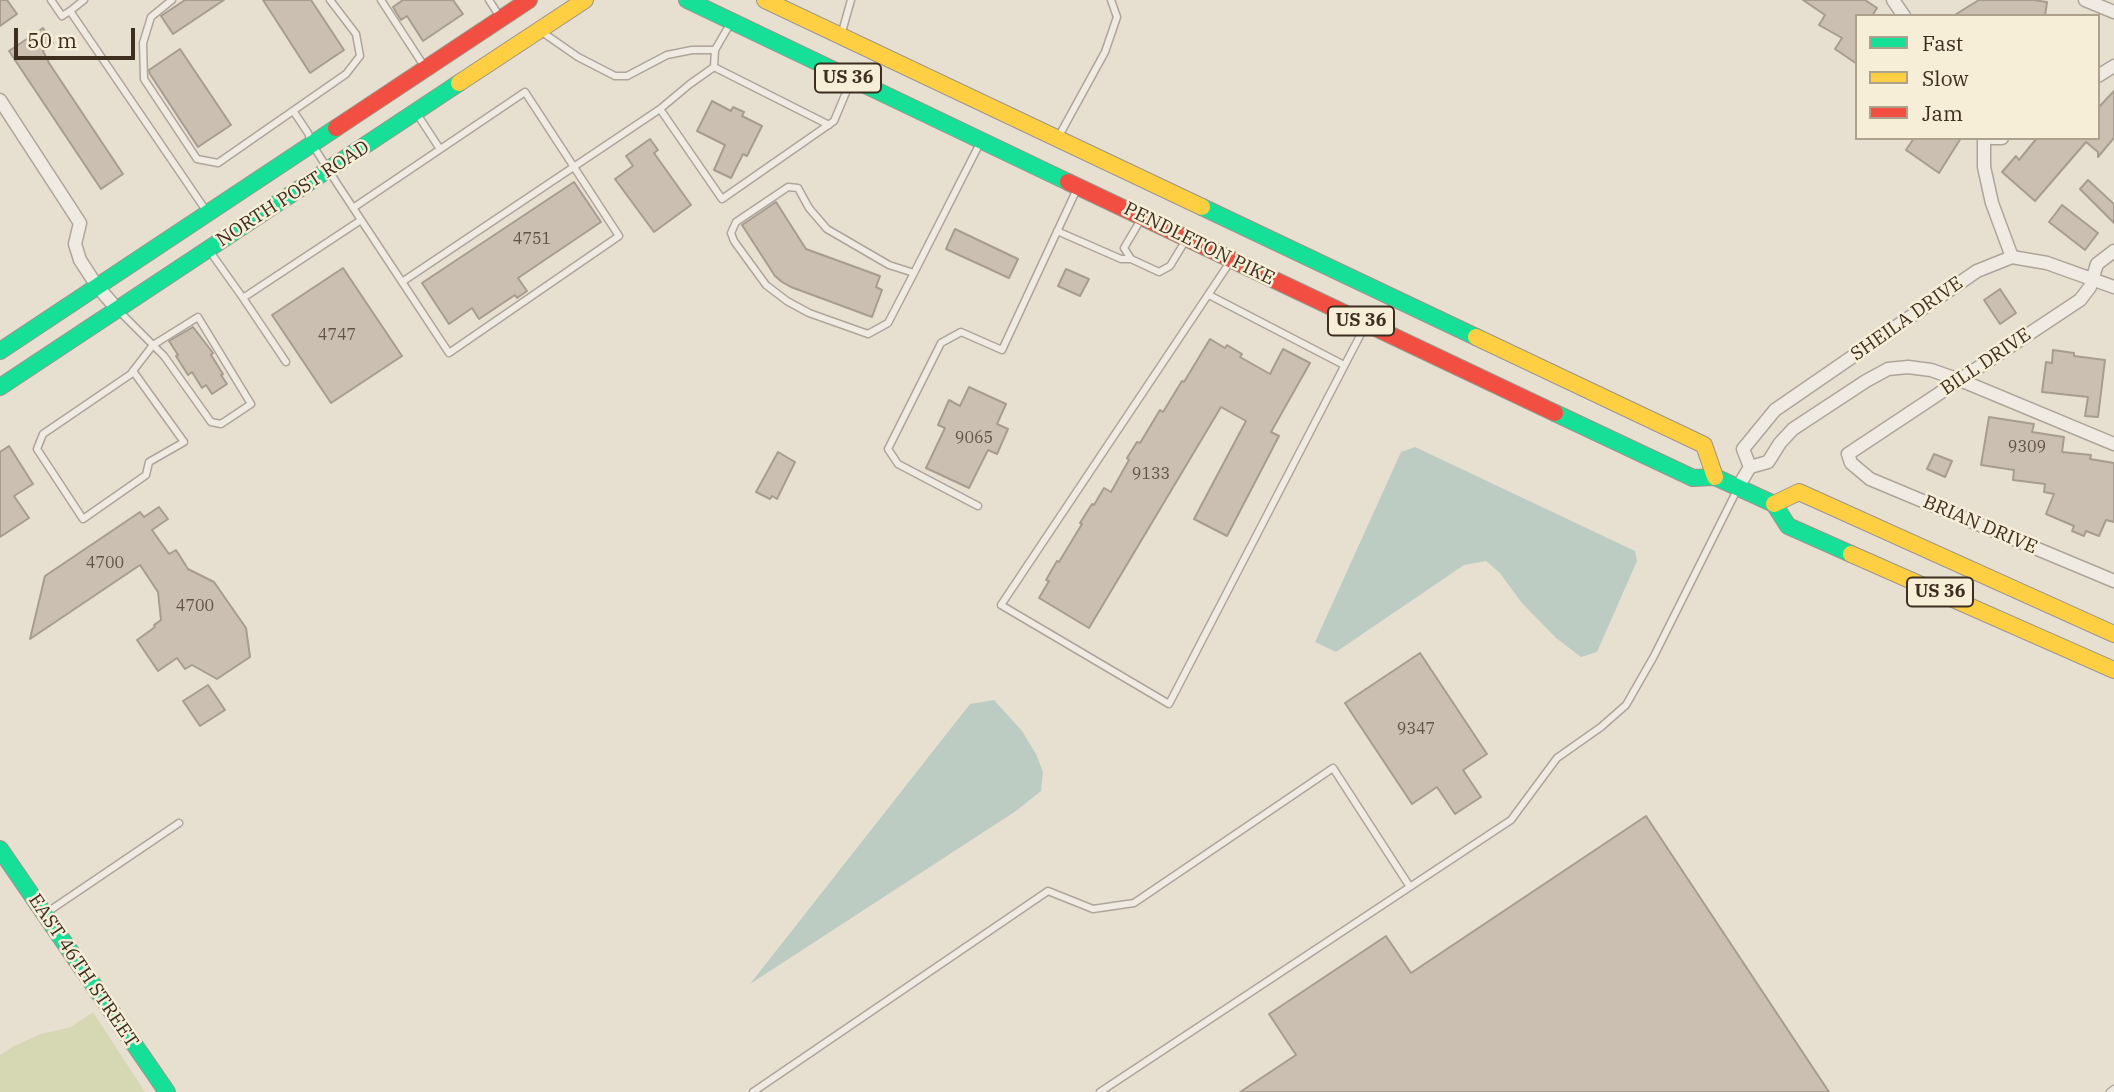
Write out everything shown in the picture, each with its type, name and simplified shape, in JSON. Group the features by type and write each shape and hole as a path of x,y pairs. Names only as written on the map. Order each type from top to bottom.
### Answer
{"main road":[{"name":"NORTH POST ROAD","path":"0,387 585,0"},
{"name":"PENDLETON PIKE","path":"687,0 1693,478 1715,477 1774,504 1788,526 2114,670"},
{"name":"PENDLETON PIKE","path":"765,0 1704,445 1715,477"},
{"name":"NORTH POST ROAD","path":"0,351 528,1"},
{"path":"1774,504 1799,492 2114,634"},
{"name":"EAST 46TH STREET","path":"0,849 167,1092"}],"street":[{"path":"2085,0 2114,12"},
{"path":"0,100 80,223 75,244 80,260 97,286 117,309"},
{"path":"1984,140 1984,167 1992,203 2012,257 2047,263 2114,287"},
{"name":"BILL DRIVE","path":"1851,463 1848,454 2080,300 2088,291 2097,264 2114,251"},
{"name":"SHEILA DRIVE","path":"1750,467 1743,449 1775,410 1977,271 2012,257"},
{"name":"SHEILA DRIVE","path":"1738,487 1750,467 1768,462 1793,429 1888,369 1908,367 1931,370 2114,444"},
{"name":"BRIAN DRIVE","path":"1851,463 1870,479 2114,581"}],"lane":[{"path":"51,0 62,16 83,0"},
{"path":"172,0 151,17 143,43 144,79 197,159 218,163 346,74 360,56 356,34 330,0"},
{"path":"381,0 426,69"},
{"path":"489,0 501,19"},
{"path":"842,36 851,0"},
{"path":"1058,138 1105,52 1117,17 1111,0"},
{"path":"70,11 208,213"},
{"path":"714,67 715,50 731,21"},
{"path":"540,30 578,57 615,76 627,76 667,55 692,50 715,50"},
{"path":"402,282 660,109 714,67"},
{"path":"714,67 829,125"},
{"path":"660,109 722,199 834,121 852,79"},
{"path":"294,112 328,170 353,208 449,353 619,236 525,92 353,208"},
{"path":"416,112 440,149"},
{"path":"914,273 889,265 827,229 809,208 798,188 788,187 767,201 736,222 731,233 766,285 787,301 809,313 868,334 888,323 914,273 981,140"},
{"path":"978,506 898,464 888,449 941,343 961,332 1002,350 1079,187"},
{"path":"1131,259 1124,248 1142,216"},
{"path":"243,299 361,220"},
{"path":"1057,231 1158,272 1170,266 1187,238"},
{"path":"209,248 286,362"},
{"path":"1231,260 1001,605 1168,704 1366,323"},
{"path":"1209,295 1344,365"},
{"path":"117,309 153,345 164,356 211,422 221,424 251,404 198,317 153,345 133,371 43,435 37,449 83,519 146,475 149,462 184,442 133,371"},
{"path":"1100,1092 1511,820 1557,758 1601,727 1626,705 1654,656 1738,487"},
{"path":"753,1092 1048,891 1093,909 1134,903 1333,768 1410,887"},
{"path":"44,914 179,823"}],"green space":[{"path":"93,1012 145,1092 0,1092 0,1055 41,1034 71,1027"}],"shaded area":[{"path":"1415,447 1635,551 1637,561 1597,652 1581,657 1556,638 1521,602 1500,573 1486,561 1464,565 1336,652 1315,642 1401,452"},
{"path":"994,700 1022,731 1036,754 1043,772 1041,791 1016,811 750,984 970,704"}],"building":[{"path":"0,0 7,0 17,14 0,26"},
{"path":"185,0 224,0 173,34 161,16"},
{"path":"263,0 311,0 344,50 310,73"},
{"path":"403,0 453,0 463,14 423,41 407,16 401,20 393,7"},
{"path":"1803,0 1865,0 1877,8 1873,14 1855,14 1855,63 1835,49 1842,38 1819,25 1825,15"},
{"path":"1979,0 2047,2 2045,14 1956,14"},
{"path":"43,28 53,43 43,51 49,63 123,174 101,189 9,51"},
{"path":"180,49 231,125 198,147 149,70"},
{"path":"2114,91 2114,138 2098,157 2098,152 2086,142 2035,201 2002,172 2016,156 2019,160 2035,140 2100,140 2100,106"},
{"path":"712,101 731,111 733,107 744,112 742,116 762,126 747,156 743,154 731,178 714,170 725,145 697,131"},
{"path":"650,139 658,150 654,153 691,205 654,232 615,179 633,166 626,156"},
{"path":"1913,140 1960,140 1939,173 1906,150"},
{"path":"2088,180 2114,204 2114,223 2080,189"},
{"path":"574,182 601,222 518,278 527,291 517,298 515,295 479,319 472,308 449,324 422,283"},
{"path":"776,202 806,249 880,276 876,287 882,290 872,317 791,287 775,276 742,225"},
{"path":"2062,205 2098,233 2085,250 2049,222"},
{"path":"955,229 1018,259 1009,278 946,249"},
{"path":"343,268 402,356 331,403 272,315"},
{"path":"1066,269 1089,279 1080,296 1058,286"},
{"path":"2000,289 2016,313 2000,324 1984,300"},
{"path":"193,327 213,353 211,355 227,384 212,394 206,385 202,388 192,372 188,375 169,341"},
{"path":"1210,339 1225,348 1227,345 1242,354 1240,357 1270,374 1283,349 1310,363 1271,432 1279,436 1227,536 1194,519 1246,421 1221,407 1089,628 1039,598 1049,581 1046,580 1092,504 1094,505 1104,488 1111,492 1137,442 1140,443 1160,410 1163,412"},
{"path":"2053,350 2105,360 2098,417 2085,416 2088,397 2042,392 2046,362 2052,363"},
{"path":"969,387 1006,404 997,424 1008,429 997,454 988,450 969,488 926,468 945,428 938,425 949,400 960,406"},
{"path":"1989,417 2034,424 2032,432 2064,437 2062,452 2091,455 2090,459 2114,463 2114,522 2106,520 2099,536 2086,531 2084,536 2072,531 2074,526 2046,514 2054,494 2044,492 2045,484 2013,480 2014,470 1981,465"},
{"path":"9,446 33,484 14,496 29,518 0,537 0,452"},
{"path":"778,452 795,462 777,499 772,496 770,499 756,492"},
{"path":"1934,454 1952,461 1945,477 1927,469"},
{"path":"159,507 168,519 152,530 169,554 176,550 188,569 214,582 246,628 250,657 217,679 192,665 185,669 177,658 158,671 137,640 161,620 158,592 140,565 30,639 45,576 140,512 144,517"},
{"path":"1420,653 1487,754 1463,770 1481,797 1455,814 1437,787 1412,804 1345,703"},
{"path":"208,685 225,710 200,726 183,701"},
{"path":"1646,816 1829,1092 1240,1092 1296,1055 1269,1014 1386,936 1411,973"}],"traffic: fast":[{"path":"687,0 1068,182"},
{"path":"0,387 459,83"},
{"path":"0,351 336,128"},
{"path":"1202,207 1476,337"},
{"path":"1555,413 1693,478 1715,477 1774,504 1788,526 1851,554"},
{"path":"0,849 167,1092"}],"traffic: slow":[{"path":"459,83 585,0"},
{"path":"765,0 1202,207"},
{"path":"1476,337 1704,445 1715,477"},
{"path":"1774,504 1799,492 2114,634"},
{"path":"1851,554 2114,670"}],"traffic: jam":[{"path":"336,128 529,0"},
{"path":"1068,182 1555,413"}]}
